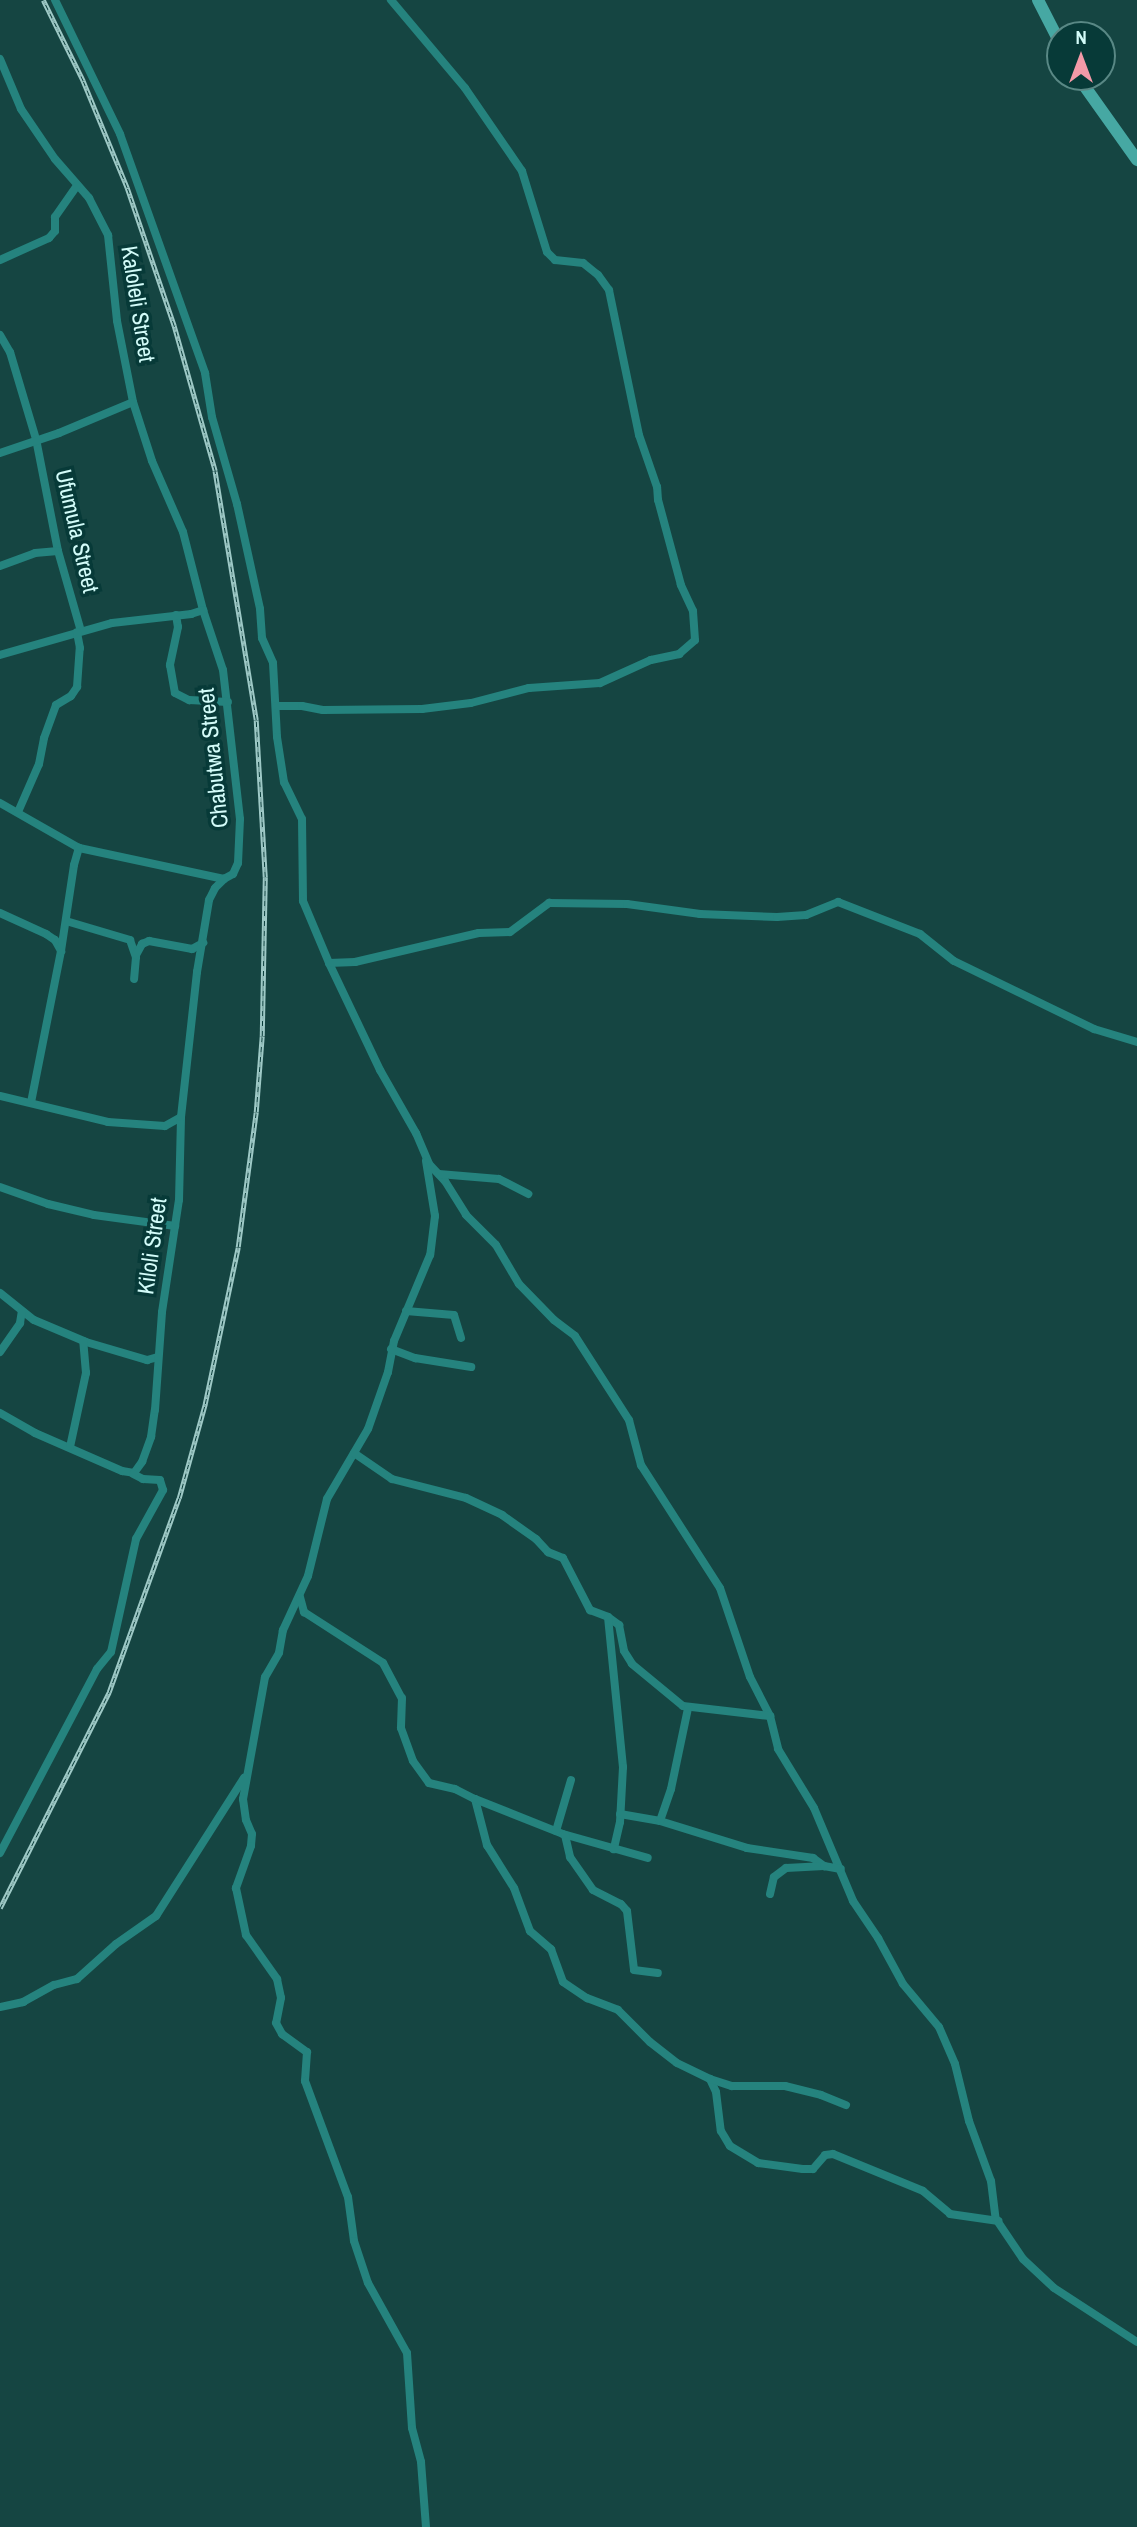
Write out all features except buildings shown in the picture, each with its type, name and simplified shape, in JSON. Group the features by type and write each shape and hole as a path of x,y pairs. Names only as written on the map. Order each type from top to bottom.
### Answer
{"highway":[{"path":"1038,0 1049,21"},
{"path":"1088,91 1137,160"}],"street":[{"path":"55,0 120,134 192,329 237,504 260,609 264,646 272,663 284,782 302,820 303,901 329,963 380,1070 416,1133 426,1160 435,1225 427,1262 391,1349 388,1372 377,1405 354,1453 327,1499 319,1539 300,1597 287,1620 279,1653 265,1676 246,1775 244,1812 252,1839 237,1883 238,1902 246,1935 277,1979 281,1998 275,2013 278,2028 307,2052 304,2078 348,2197 358,2254 373,2294 407,2353 412,2428 421,2462 426,2527"},
{"path":"276,706 302,706 323,710 422,709 471,703 528,688 600,682 651,660 679,654 695,640 692,611 681,585 658,500 657,487 639,435 608,290 598,275 583,263 555,260 547,252 522,171 460,81 391,0"},
{"name":"Kaloleli Street","path":"0,59 4,81 21,109 38,136 96,209 108,235 117,321 133,402"},
{"path":"0,260 50,237 55,231 55,217 77,186"},
{"name":"Ufumula Street","path":"0,335 36,439 58,551 79,632 80,648 77,687 71,696 56,705 44,738 39,764 18,813"},
{"path":"0,453 121,410 133,402"},
{"name":"Chabutwa Street","path":"133,402 152,461 183,532 203,610 212,629 229,702 240,832 236,870 224,879"},
{"path":"0,566 35,553 58,551"},
{"path":"0,655 133,618 203,610"},
{"path":"176,615 178,626 170,665 175,693 188,701 229,702"},
{"path":"0,803 79,848 224,879"},
{"path":"31,1102 79,848"},
{"name":"Kiloli Street","path":"133,1474 138,1470 152,1435 158,1357 175,1226 181,1117 197,972 209,900 224,879"},
{"path":"329,963 355,962 479,933 510,932 549,903 627,904 701,914 777,917 806,915 838,902 920,934 954,961 1083,1024 1137,1042"},
{"path":"0,913 47,934 61,951"},
{"path":"66,921 130,940 136,957"},
{"path":"134,979 136,957 142,944 149,941 192,949 203,943"},
{"path":"0,1096 108,1122 165,1126 181,1117"},
{"path":"426,1160 439,1174 466,1215 496,1245 514,1278 554,1320 575,1336 627,1417 641,1465 720,1588 750,1678 770,1716 778,1749 814,1808 853,1901 878,1938 890,1965 939,2027 955,2064 967,2115 991,2180 998,2221 1023,2259 1054,2288 1137,2342"},
{"path":"439,1174 499,1179 528,1194"},
{"path":"0,1187 48,1204 175,1226"},
{"path":"0,1293 43,1325 83,1341 148,1360 158,1357"},
{"path":"0,1352 20,1323 22,1311"},
{"path":"406,1311 454,1315 461,1338"},
{"path":"70,1447 86,1373 83,1341"},
{"path":"391,1349 415,1358 471,1367"},
{"path":"0,1413 35,1433 143,1479 160,1480 163,1490 136,1539 111,1652 97,1669 0,1853"},
{"path":"354,1453 392,1479 466,1498 503,1516 548,1552 563,1558 590,1610 608,1616 619,1625 624,1651 632,1664 688,1708 770,1716"},
{"path":"300,1597 304,1612 383,1663 402,1697 401,1728 413,1761 430,1784 455,1789 561,1833 648,1858"},
{"path":"608,1616 623,1741 620,1814 614,1849"},
{"path":"660,1821 671,1789 688,1708"},
{"path":"0,2007 18,2004 54,1986 77,1979 99,1963 116,1944 156,1916 246,1775"},
{"path":"571,1780 561,1833 570,1857 593,1890 621,1904 627,1911 628,1942 634,1970 658,1973"},
{"path":"475,1798 487,1845 514,1888 530,1931 551,1949 564,1982 587,1998 618,2010 643,2037 677,2063 710,2080 732,2086 776,2084 821,2095 846,2105"},
{"path":"620,1814 660,1821 727,1843 813,1858 824,1866"},
{"path":"770,1894 774,1877 786,1868 824,1866 841,1869"},
{"path":"710,2080 716,2092 726,2142 751,2161 769,2166 810,2170 817,2166 825,2155 833,2154 923,2191 954,2216 998,2221"}],"railway":[{"path":"0,1908 109,1692 179,1498 205,1404 238,1247 256,1112 262,1036 265,877 256,720 215,471 174,326 127,188 83,81 43,0"}]}
